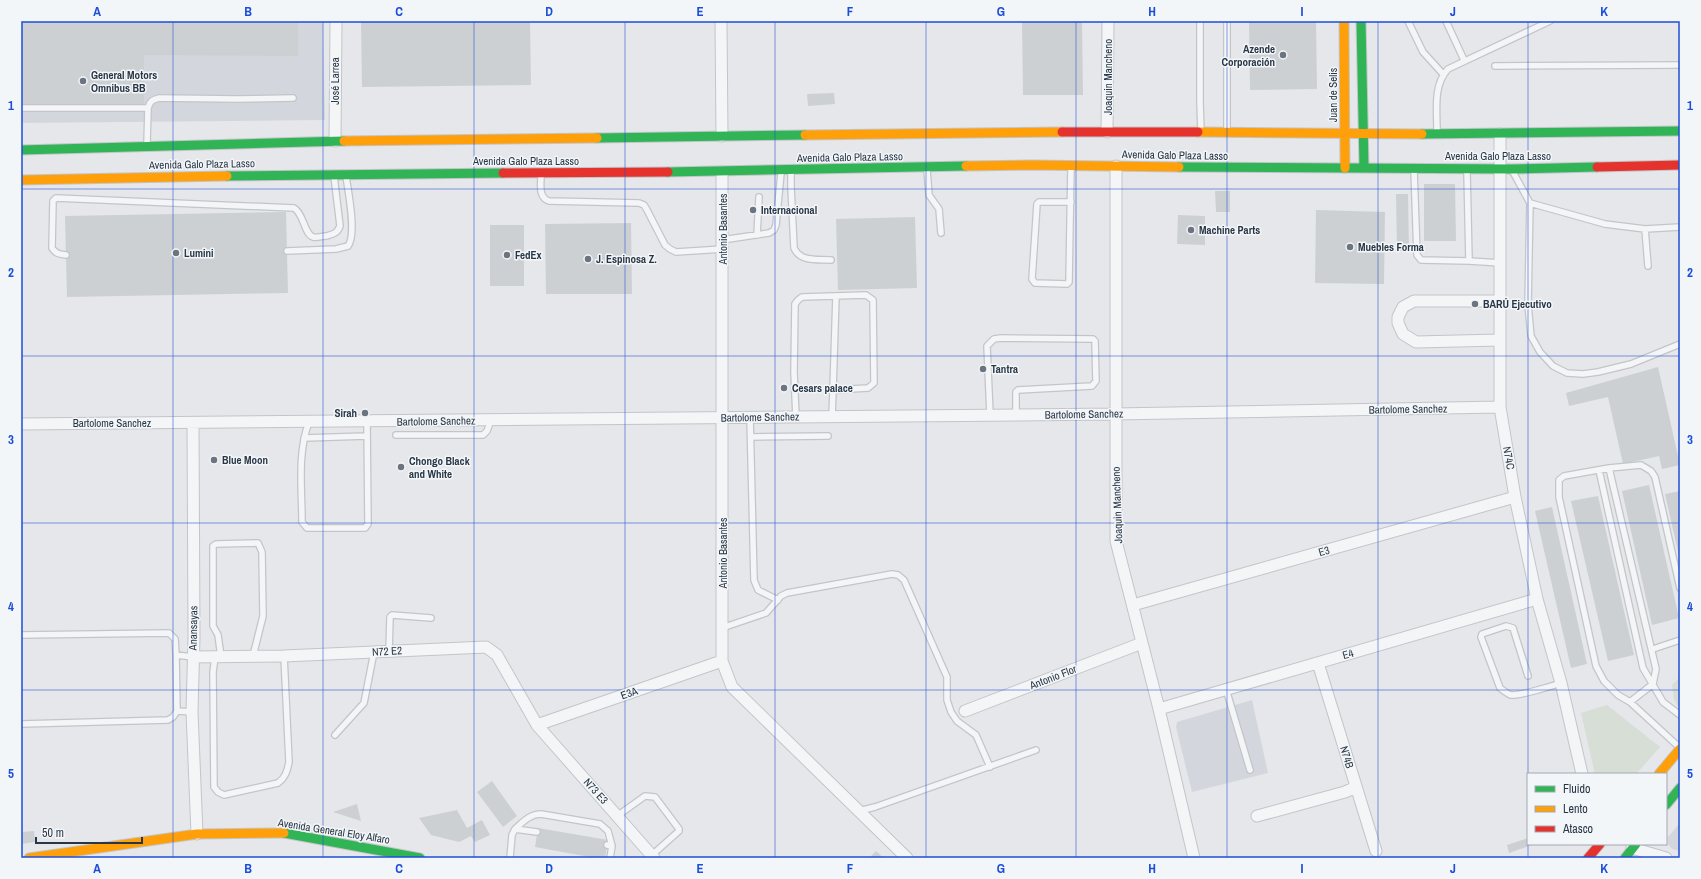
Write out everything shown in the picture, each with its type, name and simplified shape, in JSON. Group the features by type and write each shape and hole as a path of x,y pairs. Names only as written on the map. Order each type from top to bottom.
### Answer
{"main road":[{"name":"Juan de Selis","path":"1344,21 1345,168"},
{"path":"1361,21 1362,134 1364,167"},
{"name":"Avenida Galo Plaza Lasso","path":"21,150 335,141 722,136 1107,132 1500,134 1680,131"},
{"name":"Avenida Galo Plaza Lasso","path":"21,180 334,174 722,172 1071,166 1506,168 1680,165"},
{"path":"1660,773 1680,748"},
{"path":"1667,804 1680,788"},
{"name":"Avenida General Eloy Alfaro","path":"29,858 197,834 283,833 420,858"},
{"path":"1588,858 1599,845"},
{"path":"1625,858 1634,846"}],"street":[{"name":"José Larrea","path":"335,141 336,21"},
{"path":"721,21 722,136"},
{"name":"Joaquin Mancheno","path":"1107,132 1108,21"},
{"name":"N74C","path":"1500,134 1506,168 1500,301 1500,407 1515,497 1537,599 1562,683 1582,773"},
{"name":"Joaquin Mancheno","path":"1116,166 1116,541 1159,708 1194,858"},
{"name":"Antonio Basantes","path":"722,172 722,661 732,687 907,858"},
{"path":"1500,301 1414,301 1403,307 1398,317 1398,323 1403,334 1416,342 1500,340"},
{"name":"Bartolome Sanchez","path":"21,424 1115,414 1500,407"},
{"name":"Anansayas","path":"193,423 194,637 192,712 197,834"},
{"name":"E3","path":"1133,605 1515,497"},
{"name":"E4","path":"1159,708 1537,599"},
{"name":"Antonio Flor","path":"965,711 1142,643"},
{"name":"N72 E2","path":"193,657 284,656 486,647 497,655 537,725"},
{"name":"E3A","path":"537,725 722,661"},
{"name":"N74B","path":"1318,663 1376,851"},
{"name":"N73 E3","path":"537,725 653,857"},
{"path":"1257,816 1345,792 1356,787"},
{"path":"1634,846 1666,858"}],"lane":[{"path":"1200,21 1201,132"},
{"path":"1226,21 1227,132"},
{"path":"1408,21 1423,52 1443,74"},
{"path":"1446,21 1464,60"},
{"path":"1437,134 1437,91 1443,74 1448,69 1464,60 1550,21"},
{"path":"1495,66 1680,65"},
{"path":"147,146 149,103 159,98 293,98"},
{"path":"21,108 148,108"},
{"path":"1071,166 1071,202 1069,282 1066,284 1035,283 1032,279 1037,204 1039,202 1071,202"},
{"path":"927,168 929,195 939,209 941,233"},
{"path":"1414,168 1419,258 1421,260 1501,263"},
{"path":"1467,168 1469,261"},
{"path":"1506,168 1530,203 1528,305 1531,336 1540,352 1553,366 1567,373 1583,374 1598,372 1631,364 1680,344"},
{"path":"791,170 794,248 796,253 800,257 831,260"},
{"path":"541,173 542,196 544,199 549,201 639,203 644,205 666,245 670,250 676,252 722,245 769,233 774,230 776,225 782,171"},
{"path":"66,255 55,252 52,248 53,201 56,198 63,197 294,208 300,213 309,234 314,237 334,234 338,231 340,226 340,211 334,174"},
{"path":"287,251 336,249 348,246 352,239 351,208 345,174"},
{"path":"757,235 759,197"},
{"path":"1530,203 1605,224 1645,229 1680,227"},
{"path":"1645,229 1648,266"},
{"path":"796,417 794,372 795,304 802,297 866,295 872,300 874,383 868,388 833,390"},
{"path":"832,417 836,296"},
{"path":"990,415 987,346 994,339 1012,337 1093,339 1096,345 1095,384 1092,386 1018,390 1016,392 1016,415"},
{"path":"750,418 754,580 758,590 778,600"},
{"path":"396,435 483,435 487,432 491,420"},
{"path":"309,422 304,438 302,455 302,522 307,528 365,528 368,524 367,421"},
{"path":"304,438 367,436"},
{"path":"751,437 828,436"},
{"path":"1680,588 1655,477 1651,471 1641,465 1609,468 1564,476 1560,480 1559,497 1596,666 1604,681 1618,695 1630,702 1680,748"},
{"path":"1609,468 1653,649 1656,669 1653,684 1630,702"},
{"path":"1600,470 1644,668 1663,702 1680,715"},
{"path":"253,656 263,616 262,552 258,543 216,544 213,546 213,626 218,635 218,657 213,672 214,787 218,792 224,795 278,783 284,778 288,770 289,762 284,656"},
{"path":"722,628 766,613 786,593 892,574 898,575 904,580 947,677 946,700 951,712 957,721 976,735 990,767"},
{"path":"389,651 390,617 392,615 431,618"},
{"path":"1528,676 1513,628 1506,626 1482,634 1481,637 1500,688 1505,692 1511,695 1562,683"},
{"path":"21,635 169,633 175,639 177,711 173,717 168,720 21,724"},
{"path":"1653,649 1680,640"},
{"path":"335,735 364,702 374,652"},
{"path":"176,655 193,657"},
{"path":"1226,689 1250,770"},
{"path":"177,711 192,712"},
{"path":"859,811 875,807 1036,750"},
{"path":"617,816 644,796 655,797 679,831 653,857"},
{"path":"510,858 512,835 515,829 528,817 535,814 541,814 600,824 608,831 610,858"},
{"path":"515,829 537,832"}],"shaded area":[{"path":"21,21 323,21 325,120 21,123"},
{"path":"1680,677 1680,711 1674,699 1672,685"},
{"path":"1252,700 1268,773 1192,792 1176,727 1177,722"},
{"path":"1607,705 1660,747 1637,773 1595,773 1581,713"},
{"path":"1680,823 1680,851 1672,849 1668,844 1668,837"}],"building":[{"name":"General Motors Omnibus BB","path":"21,21 298,21 298,56 144,55 144,106 21,105"},
{"path":"361,21 530,21 531,85 362,87"},
{"path":"1022,21 1082,21 1083,95 1023,95"},
{"name":"Azende Corporación","path":"1249,21 1316,21 1317,89 1250,90"},
{"path":"834,93 835,104 808,106 807,94"},
{"path":"1424,184 1455,184 1456,241 1424,241"},
{"path":"1215,191 1230,191 1230,212 1216,212"},
{"path":"1396,194 1408,194 1409,251 1397,251"},
{"name":"Muebles Forma","path":"1316,210 1385,212 1384,284 1315,283"},
{"name":"Lumini","path":"286,212 288,293 67,297 65,216"},
{"name":"Machine Parts","path":"1178,215 1205,216 1205,245 1177,244"},
{"path":"915,217 917,288 838,290 836,219"},
{"name":"J. Espinosa Z.","path":"631,223 632,294 546,294 545,224"},
{"name":"FedEx","path":"490,225 524,225 524,286 490,286"},
{"path":"1658,367 1680,465 1662,469 1659,456 1623,464 1608,397 1569,406 1566,393"},
{"path":"1649,485 1679,618 1652,625 1622,491"},
{"path":"1680,491 1680,556 1679,556 1665,494"},
{"path":"1598,496 1634,655 1608,661 1571,501"},
{"path":"1552,507 1587,664 1571,668 1535,511"},
{"path":"492,781 517,816 503,827 477,792"},
{"path":"357,804 361,821 333,812"},
{"path":"457,810 467,828 482,820 490,835 475,842 471,836 459,842 431,835 419,818"},
{"path":"538,828 608,840 605,858 595,858 535,847"},
{"path":"34,831 35,842 21,844 21,832"},
{"path":"1527,838 1527,845 1532,845 1509,853 1507,845"},
{"path":"876,851 884,858 869,858"}],"traffic: fast":[{"path":"1361,21 1364,167"},
{"path":"1422,134 1680,131"},
{"path":"597,138 805,135"},
{"path":"21,150 344,141"},
{"path":"668,172 966,166"},
{"path":"1179,167 1511,169 1597,167"},
{"path":"227,176 503,173"},
{"path":"1667,804 1680,788"},
{"path":"284,833 420,858"},
{"path":"1625,858 1635,845"}],"traffic: slow":[{"path":"1344,21 1345,168"},
{"path":"805,135 1062,132"},
{"path":"1198,132 1422,134"},
{"path":"344,141 597,138"},
{"path":"966,166 1032,165 1179,167"},
{"path":"21,180 227,176"},
{"path":"1660,773 1680,749"},
{"path":"29,858 197,834 284,833"}],"traffic: jam":[{"path":"1062,132 1198,132"},
{"path":"1597,167 1680,165"},
{"path":"503,173 668,172"},
{"path":"1588,858 1599,845"}],"place":[{"name":"Azende Corporación","path":"1283,55"},
{"name":"General Motors Omnibus BB","path":"83,81"},
{"name":"Internacional","path":"753,210"},
{"name":"Machine Parts","path":"1191,230"},
{"name":"Muebles Forma","path":"1350,247"},
{"name":"Lumini","path":"176,253"},
{"name":"FedEx","path":"507,255"},
{"name":"J. Espinosa Z.","path":"588,259"},
{"name":"BARÚ Ejecutivo","path":"1475,304"},
{"name":"Tantra","path":"983,369"},
{"name":"Cesars palace","path":"784,388"},
{"name":"Sirah","path":"365,413"},
{"name":"Blue Moon","path":"214,460"},
{"name":"Chongo Black and White","path":"401,467"}]}
